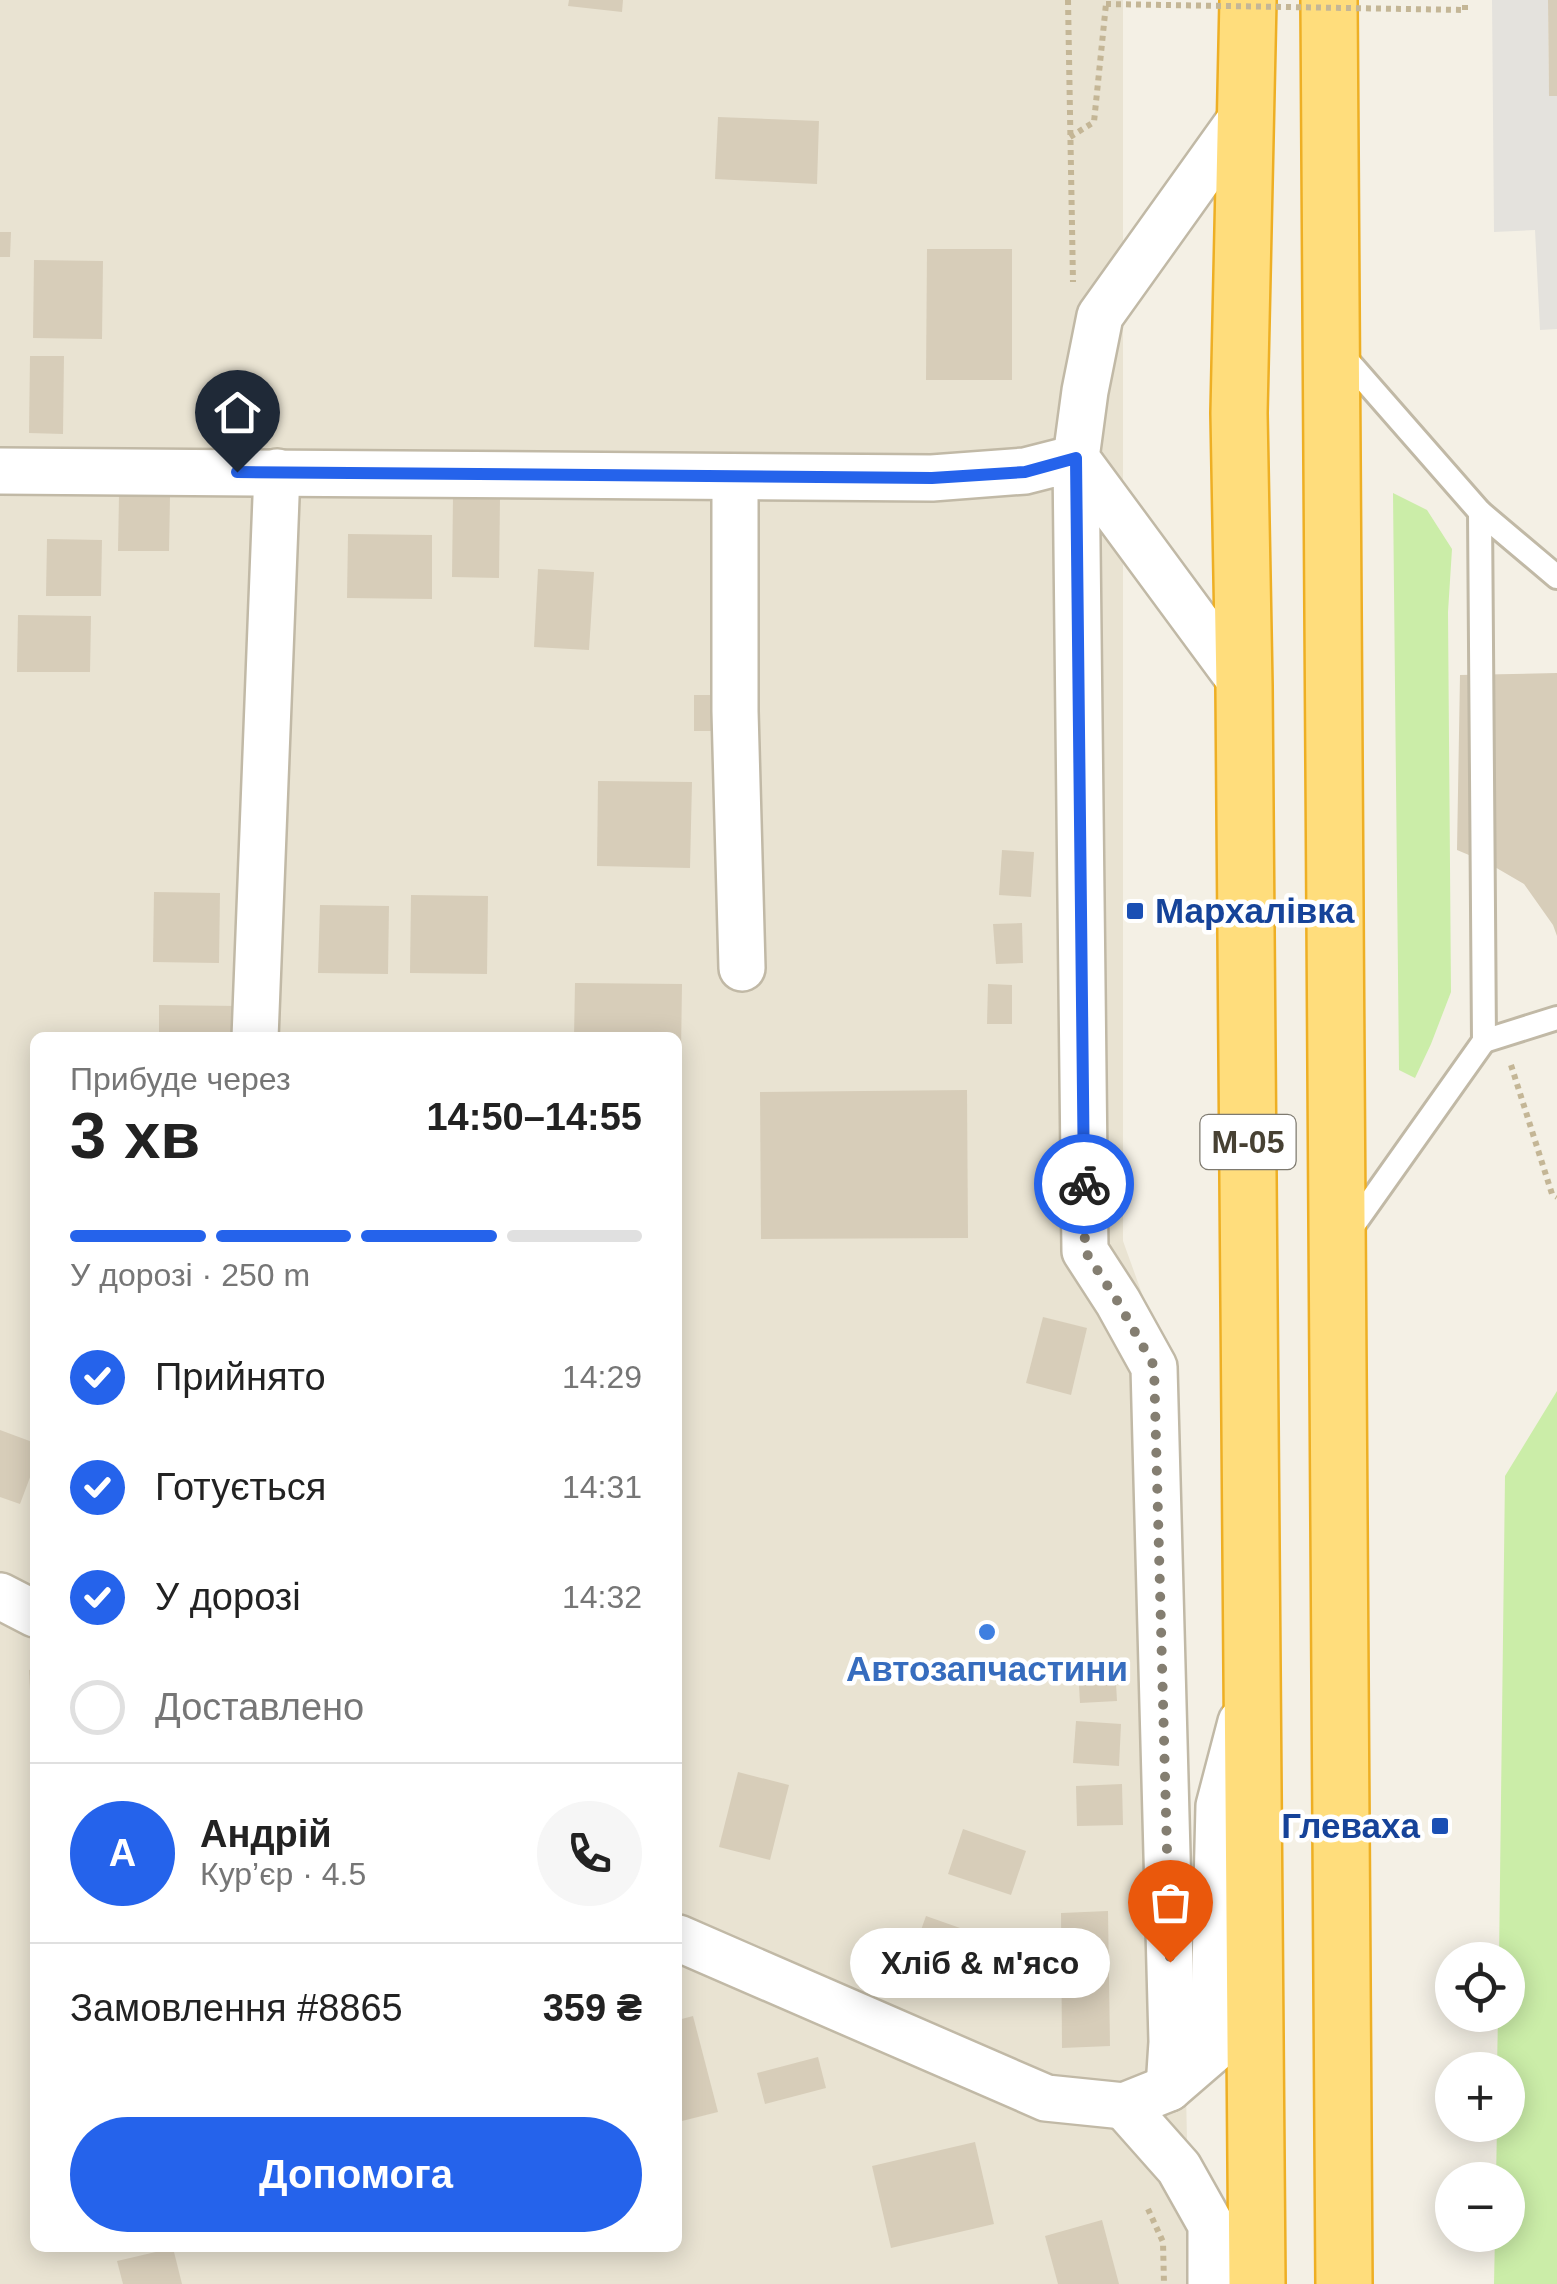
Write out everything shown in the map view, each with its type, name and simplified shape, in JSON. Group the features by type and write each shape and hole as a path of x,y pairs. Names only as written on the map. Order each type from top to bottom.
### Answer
{"highway":[{"name":"М-05","path":"1248,0 1239,414 1257,2284"},
{"name":"М-05","path":"1329,0 1344,2284"}],"street":[{"path":"1169,2088 1172,2042 1154,1366 1085,1251 1076,458 1100,316 1245,113"},
{"path":"0,471 932,478 1025,472 1076,458"},
{"path":"1076,458 1244,686"},
{"path":"255,1032 277,472"},
{"path":"735,478 735,711 742,968"},
{"path":"0,1596 30,1611"},
{"path":"682,1940 1046,2098 1124,2106 1169,2088 1213,2050 1220,1806 1253,1674"},
{"path":"1124,2106 1179,2168 1211,2225 1210,2284"}],"lane":[{"path":"1332,344 1480,512 1557,578"},
{"path":"1480,512 1493,1038"},
{"path":"1338,1248 1493,1038 1557,1018"}],"path":[{"path":"1068,0 1073,288"},
{"path":"1070,137 1094,122 1106,4 1465,10 1465,0"},
{"path":"1493,1038 1552,1194 1557,1197"}],"shaded area":[{"path":"0,0 1123,0 1123,1241 1171,1374 1190,2284 0,2284"},
{"path":"1492,0 1548,0 1549,95 1557,96 1557,329 1540,330 1535,230 1494,232"}],"green space":[{"path":"1393,493 1427,510 1452,549 1448,612 1451,992 1415,1078 1399,1070"},
{"path":"1557,1391 1557,2284 1494,2284 1495,2252 1525,2252 1525,2162 1496,2162 1497,2142 1525,2142 1525,2052 1497,2052 1498,2032 1525,2032 1525,1942 1499,1942 1505,1476"}],"building":[{"path":"569,0 623,0 622,12 568,6"},
{"path":"1548,0 1557,0 1557,96 1549,96"},
{"path":"718,117 819,121 817,184 715,179"},
{"path":"0,232 11,232 10,257 0,257"},
{"path":"927,249 1012,249 1012,380 926,380"},
{"path":"34,260 103,261 102,339 33,338"},
{"path":"30,356 64,356 63,434 29,433"},
{"path":"119,496 170,497 169,551 118,551"},
{"path":"453,497 500,498 499,578 452,577"},
{"path":"348,534 432,535 432,599 347,598"},
{"path":"47,539 102,540 101,596 46,596"},
{"path":"538,569 594,572 589,650 534,647"},
{"path":"18,615 91,616 90,672 17,672"},
{"path":"1557,673 1557,936 1524,884 1457,850 1460,675"},
{"path":"694,695 716,695 715,731 694,731"},
{"path":"598,781 692,782 690,868 597,866"},
{"path":"1002,850 1034,852 1031,897 999,895"},
{"path":"154,892 220,893 219,963 153,962"},
{"path":"411,895 488,896 487,974 410,973"},
{"path":"320,905 389,906 388,974 318,973"},
{"path":"1022,923 1023,963 996,964 993,924"},
{"path":"575,983 682,984 681,1032 574,1032"},
{"path":"988,984 1012,985 1012,1024 987,1024"},
{"path":"159,1005 239,1006 239,1032 159,1032"},
{"path":"967,1090 968,1238 761,1239 760,1092"},
{"path":"1043,1317 1087,1328 1071,1395 1026,1383"},
{"path":"0,1430 30,1441 30,1477 20,1504 0,1497"},
{"path":"1115,1666 1117,1701 1080,1703 1078,1669"},
{"path":"1076,1721 1121,1724 1119,1766 1073,1763"},
{"path":"738,1772 789,1785 770,1860 719,1847"},
{"path":"1122,1784 1123,1825 1077,1826 1076,1786"},
{"path":"963,1829 1026,1851 1011,1895 948,1874"},
{"path":"1108,1911 1110,2046 1062,2048 1061,1913"},
{"path":"926,1916 997,1941 977,1998 906,1972"},
{"path":"693,2016 718,2112 682,2121 682,2019"},
{"path":"818,2057 826,2088 765,2104 757,2073"},
{"path":"975,2142 994,2224 891,2248 872,2166"},
{"path":"1102,2220 1119,2284 1058,2284 1045,2236"},
{"path":"174,2252 182,2284 123,2284 117,2261"}],"way so far":[{"path":"1084,1184 1085,1251 1154,1366 1170,1962"}],"place":[{"name":"Мархалівка","path":"1135,911"},
{"name":"Автозапчастини","path":"987,1632"},
{"name":"Глеваха","path":"1440,1826"},
{"name":"Хліб & м'ясо","path":"1170,1962"}],"route":[{"path":"237,472 932,478 1025,472 1076,458 1084,1184"}]}
